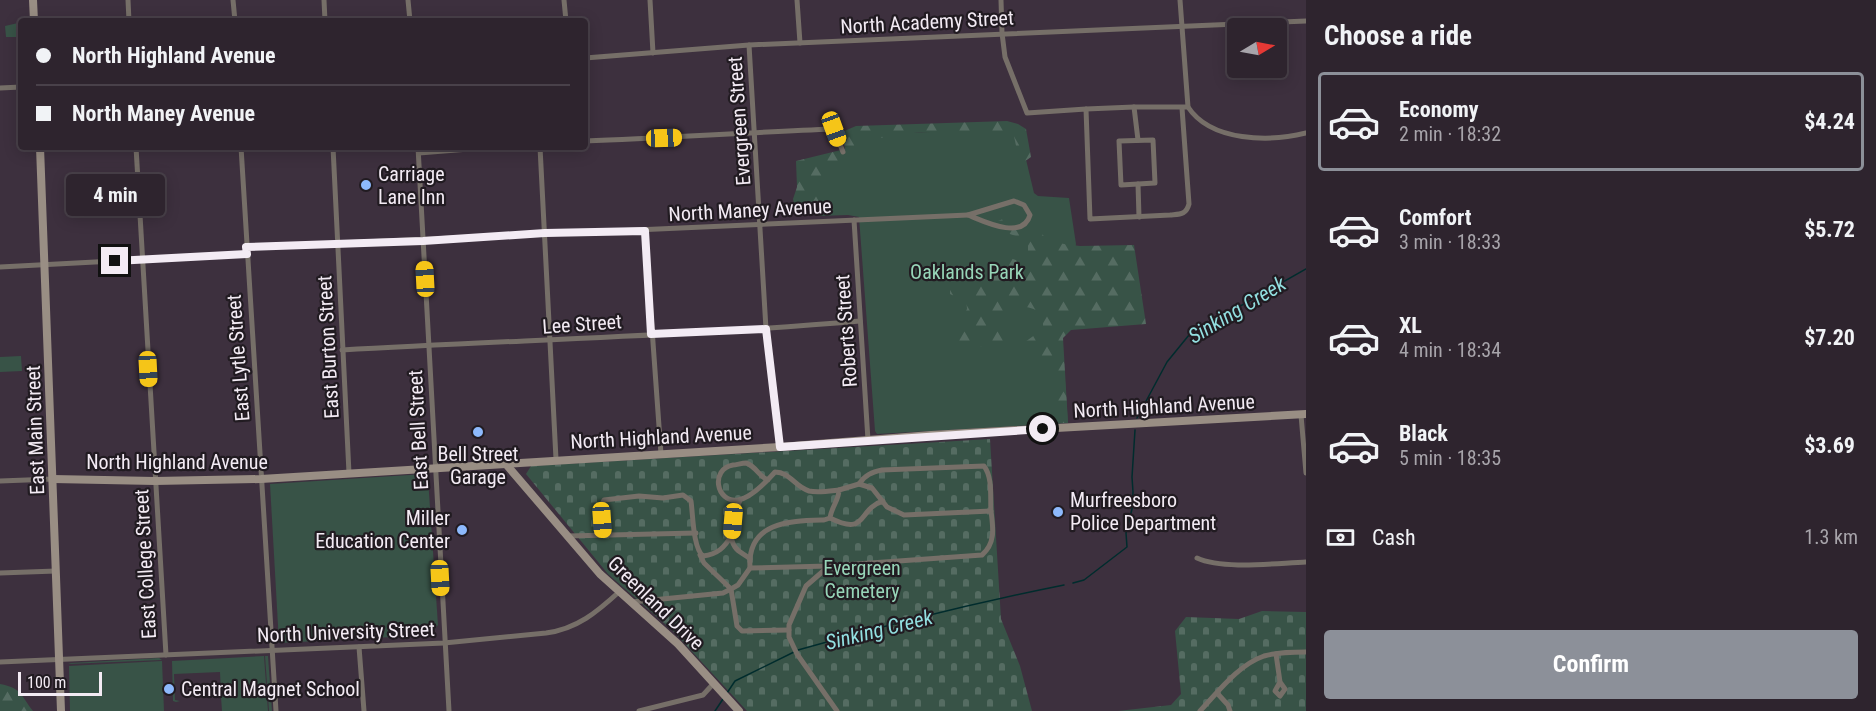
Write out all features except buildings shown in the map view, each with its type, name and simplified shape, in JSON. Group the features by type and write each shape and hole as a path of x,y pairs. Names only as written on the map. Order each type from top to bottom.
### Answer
{"street":[{"path":"33,0 34,18"},
{"path":"128,0 129,18"},
{"path":"233,0 234,18"},
{"path":"324,0 325,18"},
{"path":"408,0 410,18"},
{"path":"564,0 567,18"},
{"path":"650,0 653,53"},
{"path":"797,0 800,43"},
{"path":"1001,0 1005,57 1027,113 1134,107 1185,107 1199,120 1237,135 1283,139 1306,133"},
{"path":"1086,110 1090,219 1182,214 1187,210 1189,204 1180,0"},
{"name":"North Academy Street","path":"588,58 749,45 1306,21"},
{"name":"Evergreen Street","path":"749,45 766,329 780,447"},
{"path":"0,88 18,87"},
{"path":"1134,107 1138,140"},
{"path":"588,141 834,129 843,152"},
{"path":"1138,140 1153,140 1155,183 1121,185 1119,141 1138,140"},
{"name":"East Main Street","path":"40,150 62,711"},
{"name":"East College Street","path":"136,150 166,655"},
{"name":"East Lytle Street","path":"241,150 276,711"},
{"name":"East Burton Street","path":"333,150 349,473"},
{"name":"East Bell Street","path":"418,150 449,711"},
{"path":"540,150 556,459"},
{"path":"1138,184 1138,217"},
{"path":"1014,201 1024,205 1030,215 1024,224 1009,228 968,215 1014,201"},
{"name":"North Maney Avenue","path":"0,267 338,244 968,215"},
{"name":"Roberts Street","path":"854,220 868,440"},
{"path":"645,231 661,454"},
{"name":"Lee Street","path":"342,350 766,329 860,321"},
{"path":"1303,414 1306,473"},
{"name":"North Highland Avenue","path":"53,479 155,482 261,479 1303,414"},
{"name":"Greenland Drive","path":"505,463 600,574 678,644 739,711"},
{"path":"740,500 729,499 720,491 717,482 719,473 727,466 746,463 768,480"},
{"path":"750,568 829,566 982,555 990,549 992,539 990,485 988,471 984,466 873,471 863,477 859,484"},
{"path":"750,559 740,553 734,545 733,521 740,500 768,480 775,472 782,472 809,490 839,490 859,484 872,488 887,507 904,515 991,511"},
{"path":"0,481 53,479"},
{"path":"830,518 839,490"},
{"path":"603,535 601,506 604,500 683,495 691,501 700,553 704,563 731,589 736,626 742,631 789,630"},
{"path":"632,602 723,593 738,585 750,568 750,559 756,541 772,526 782,522 830,518 842,524 853,525 863,519 877,503 883,501"},
{"path":"567,536 696,533"},
{"path":"700,553 703,556 716,554 726,545 732,535"},
{"path":"726,545 734,545"},
{"path":"1197,558 1206,563 1227,564 1306,562"},
{"path":"829,566 806,586 796,604 789,637 795,651 837,711"},
{"path":"0,573 56,571"},
{"name":"North University Street","path":"0,662 444,643 565,630 584,621 620,591"},
{"path":"359,647 364,711"},
{"path":"1200,711 1250,662 1276,654 1306,652"},
{"path":"1276,654 1280,682"},
{"path":"639,711 703,695 714,683"},
{"path":"1217,693 1228,705 1230,711"}],"green space":[{"path":"18,23 18,37 6,37 5,26"},
{"path":"1007,121 1026,129 1031,157 1024,162 1023,158 1019,160 1014,136 1001,134 920,132 861,141 849,159 828,168 823,185 823,212 796,213 793,199 797,187 796,161 845,149 842,132 856,126"},
{"name":"Oaklands Park","path":"1019,130 1034,193 1038,196 1069,198 1076,244 1062,338 1068,423 877,434 859,217 819,216 818,161 845,149 843,134"},
{"path":"1008,217 1033,227 1049,240 1064,244 1134,245 1146,324 1071,330 1063,338 1068,423 1059,423 1055,389 1045,364 1024,347 1025,342 1043,329 1043,316 1034,309 1024,307 1001,313 998,321 1009,340 991,346 977,347 959,345 953,337 967,309 966,296 962,294 954,296 950,294 950,290 980,276 1002,272 1007,257 1022,262 1028,257 1028,244 1022,238 1001,231 998,221"},
{"path":"21,356 22,371 0,372 0,357"},
{"name":"Evergreen Cemetery","path":"990,439 1001,619 1020,666 1032,711 747,711 673,631 608,574 526,474 531,466"},
{"path":"425,474 428,478 438,625 430,635 279,643 270,484"},
{"path":"1262,611 1306,612 1306,711 1118,711 1171,705 1181,694 1175,631 1186,617 1239,619"},
{"path":"264,656 268,711 222,711 221,697 217,696 221,693 220,672 174,674 175,700 180,701 173,701 172,661"},
{"path":"265,656 268,656 272,711 269,711"},
{"path":"159,658 162,660 68,664 71,663"},
{"path":"162,661 164,711 70,711 69,666"},
{"path":"0,684 17,690 33,711 0,711"}],"waterway":[{"name":"Sinking Creek","path":"1137,418 1167,362 1189,335 1306,269"},
{"name":"Sinking Creek","path":"1073,583 1084,580 1127,547 1126,533 1132,509 1135,430"},
{"name":"Sinking Creek","path":"798,650 930,615 1064,585"},
{"name":"Sinking Creek","path":"727,693 735,681 794,652"},
{"name":"Sinking Creek","path":"715,711 723,699"}],"place":[{"name":"Carriage Lane Inn","path":"366,185"},
{"name":"Bell Street Garage","path":"478,432"},
{"name":"Murfreesboro Police Department","path":"1058,512"},
{"name":"Miller Education Center","path":"462,530"},
{"name":"Central Magnet School","path":"169,689"}],"route":[{"path":"115,261 247,254 246,247 423,241 545,233 645,231 651,334 766,329 780,447 1043,429"}]}
